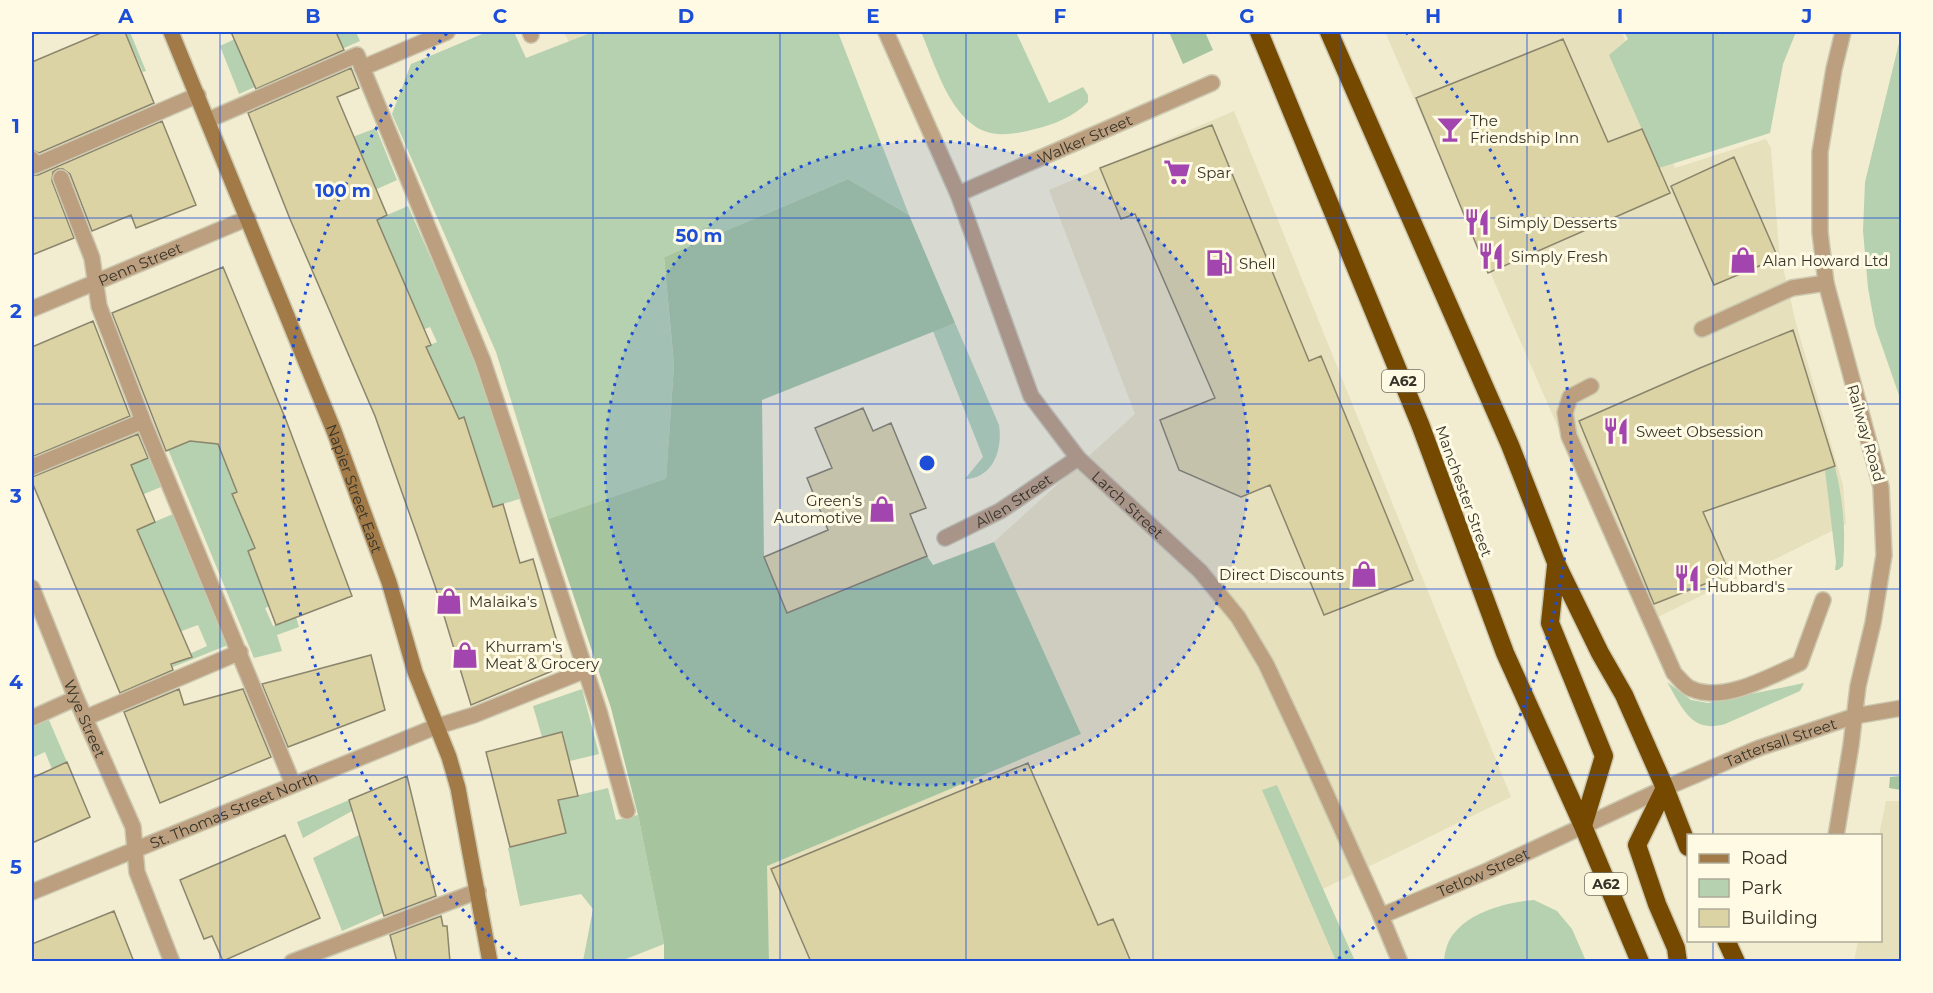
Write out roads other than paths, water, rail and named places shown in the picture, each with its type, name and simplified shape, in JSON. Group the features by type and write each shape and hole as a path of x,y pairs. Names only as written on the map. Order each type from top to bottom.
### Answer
{"highway":[{"name":"Manchester Street","path":"1259,32 1420,424 1505,652 1583,826 1640,962"},
{"path":"1329,32 1510,445 1557,565 1600,653 1624,695 1687,842"},
{"path":"1557,565 1550,623 1604,756 1583,826"},
{"path":"1665,788 1637,845 1657,904 1676,948 1678,962"},
{"path":"1727,942 1736,962"}],"street":[{"name":"Napier Street East","path":"171,32 334,431 389,582 415,672 435,727 449,757 458,788 490,962"},
{"path":"363,68 447,32"},
{"name":"Larch Street","path":"885,32 958,194 1031,396 1078,458 1200,571 1238,617 1266,664 1300,736 1400,962"},
{"name":"Railway Road","path":"1836,834 1858,686 1873,623 1884,555 1881,487 1826,283 1820,232 1820,152 1834,69 1843,32"},
{"path":"208,120 357,55 483,362 586,670 627,811"},
{"name":"Walker Street","path":"958,194 1212,83"},
{"path":"32,159 34,166 198,95"},
{"path":"61,178 92,258 99,306 143,421 293,784"},
{"name":"Penn Street","path":"32,309 96,280 248,218"},
{"path":"1702,329 1792,288 1826,283"},
{"path":"1591,386 1570,397 1565,413 1569,436 1674,673 1690,689 1718,693 1757,683 1800,663 1823,600"},
{"path":"32,467 143,421"},
{"name":"Allen Street","path":"945,538 1000,511 1078,458"},
{"name":"Wye Street","path":"32,588 76,698 133,827 137,872 172,962"},
{"path":"85,718 240,652"},
{"name":"St. Thomas Street North","path":"32,892 435,727 474,715 586,670"},
{"path":"32,718 76,698"},
{"name":"Tattersall Street","path":"1583,826 1759,748 1855,716 1902,708"},
{"name":"Tetlow Street","path":"1381,916 1487,871 1583,826"},
{"path":"292,962 478,891"}],"place":[{"name":"The Friendship Inn","path":"1450,129"},
{"name":"Spar","path":"1177,172"},
{"name":"Simply Desserts","path":"1477,222"},
{"name":"Simply Fresh","path":"1491,256"},
{"name":"Alan Howard Ltd","path":"1743,260"},
{"name":"Shell","path":"1219,263"},
{"name":"Sweet Obsession","path":"1616,431"},
{"name":"Green's Automotive","path":"882,509"},
{"name":"Direct Discounts","path":"1364,574"},
{"name":"Old Mother Hubbard's","path":"1687,578"},
{"name":"Malaika's","path":"449,601"},
{"name":"Khurram's Meat & Grocery","path":"465,655"}]}
